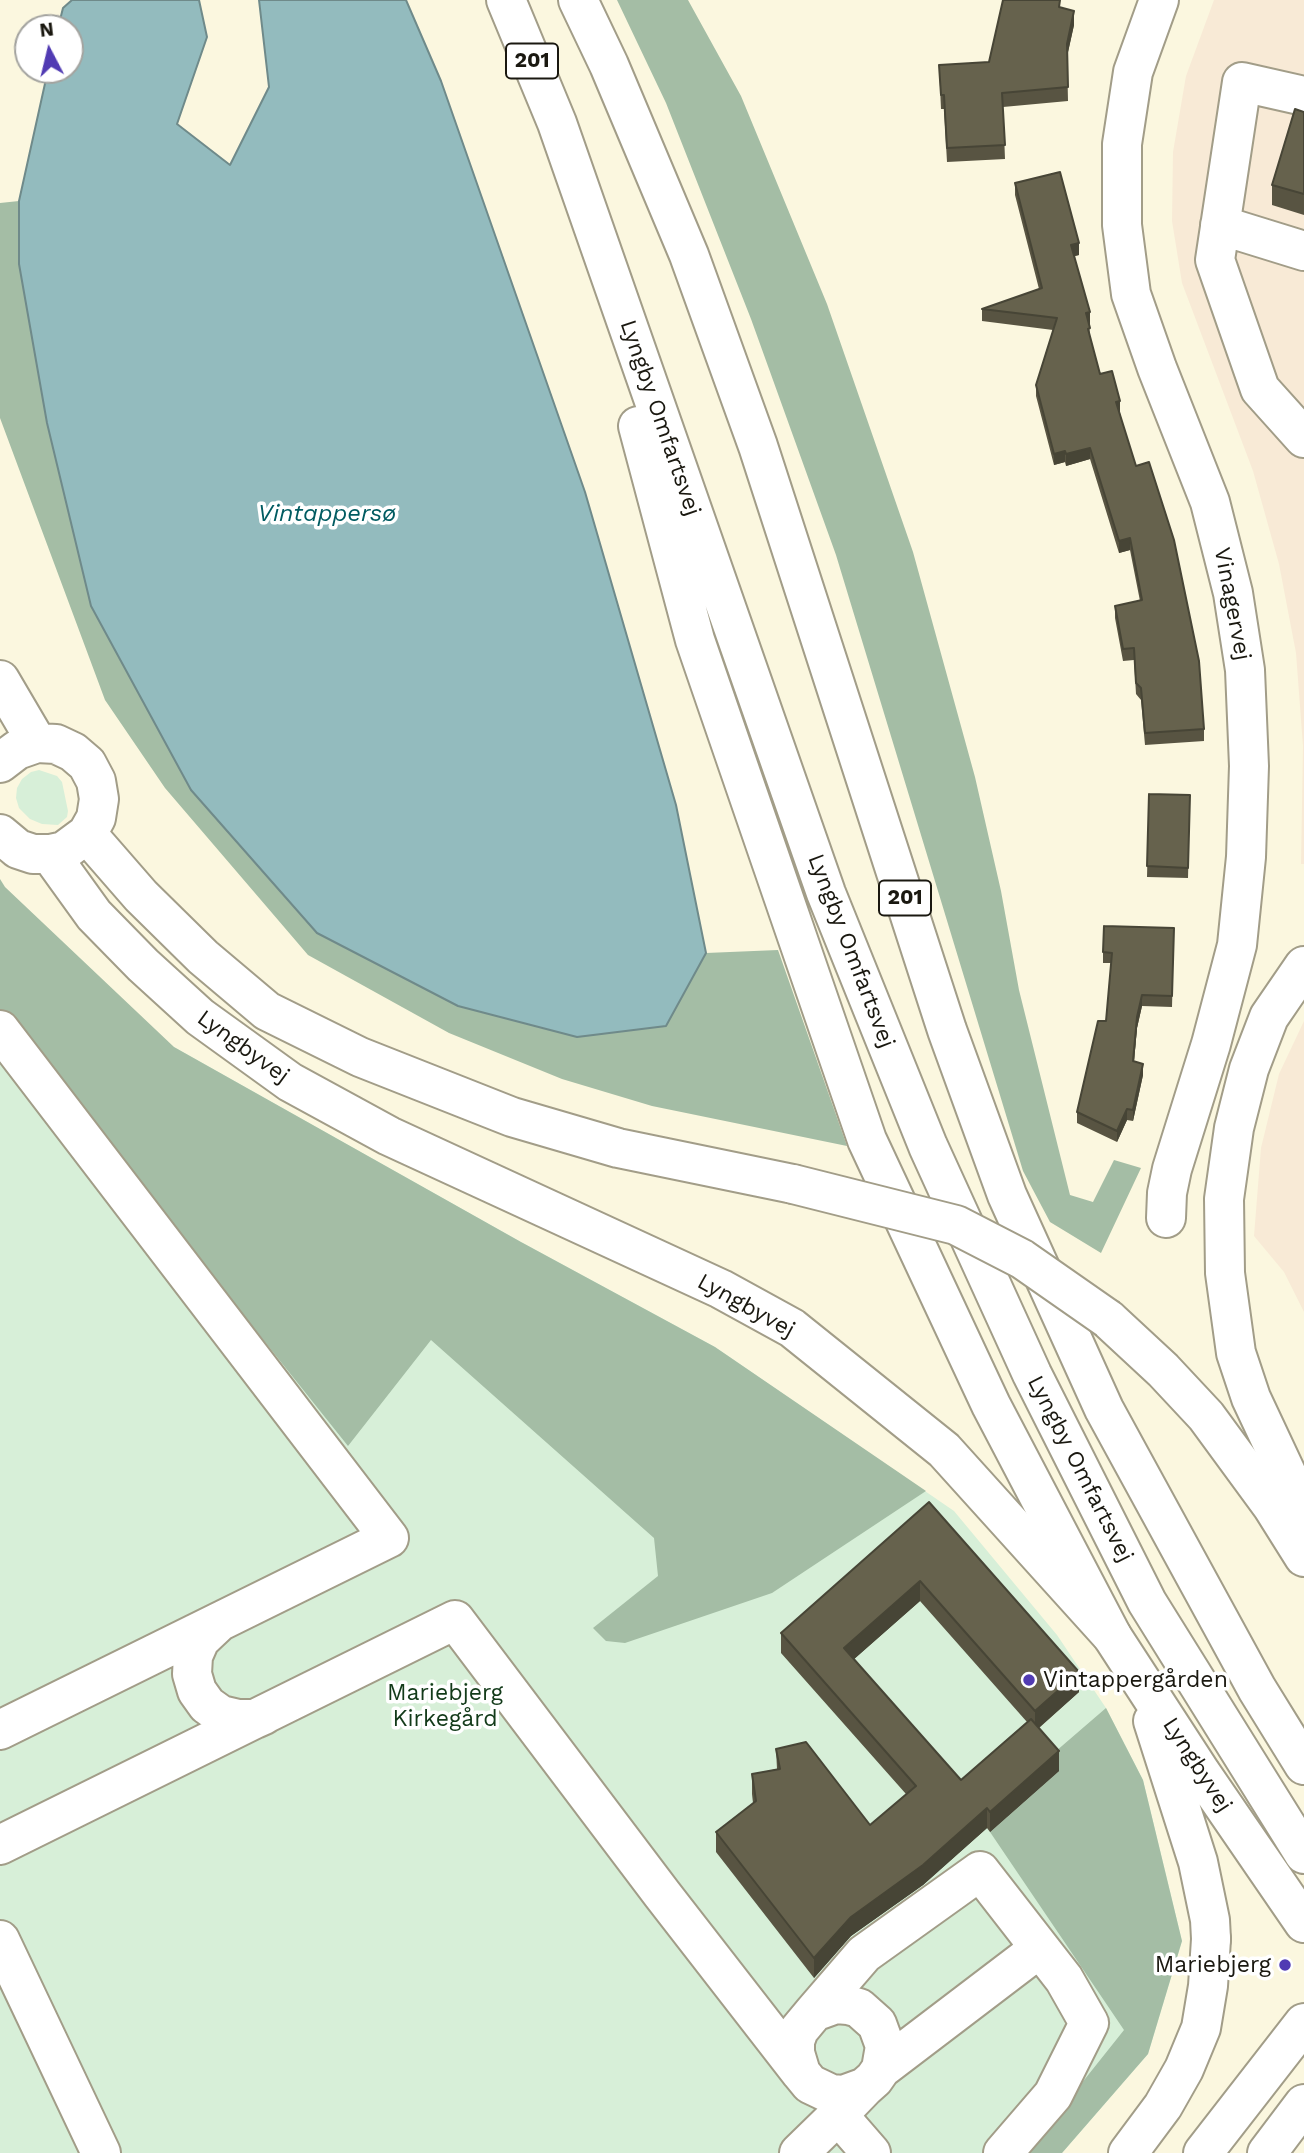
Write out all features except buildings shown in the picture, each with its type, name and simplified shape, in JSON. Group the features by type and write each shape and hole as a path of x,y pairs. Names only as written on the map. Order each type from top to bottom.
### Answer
{"main road":[{"name":"Lyngby Omfartsvej","path":"506,0 558,123 827,893 928,1146 1032,1374 1147,1602 1304,1854"},
{"name":"201","path":"578,0 609,65 689,255 758,446 947,1030 1007,1195 1104,1409 1257,1689 1304,1765"},
{"name":"Vinagervej","path":"1159,0 1133,72 1122,144 1122,225 1131,294 1210,502 1233,593 1245,670 1249,766 1246,857 1237,945 1211,1044 1172,1169 1166,1218"},
{"path":"1304,96 1242,82 1215,260 1260,389 1304,438"},
{"path":"558,123 695,640 867,1140 991,1405 1112,1636"},
{"path":"1220,225 1304,251"},
{"path":"0,680 37,743"},
{"path":"0,763 17,750 37,743 56,744 73,752 87,764 96,781 99,799 96,818 87,834 64,851 33,854 18,849 0,834"},
{"name":"Lyngbyvej","path":"87,834 141,896 203,957 267,1011 359,1057 525,1121 618,1148 793,1184 956,1225 1022,1259 1108,1319 1163,1370 1206,1416 1272,1506 1304,1557"},
{"name":"Lyngbyvej","path":"50,854 94,915 142,965 200,1017 290,1082 389,1136 721,1289 792,1328 944,1450 1112,1636 1304,1923"},
{"path":"1304,966 1269,1017 1249,1069 1234,1128 1224,1199 1225,1273 1236,1353 1251,1398 1304,1511"},
{"path":"0,1030 389,1538 0,1730"},
{"path":"226,1619 211,1628 200,1640 193,1657 192,1674 197,1690 207,1704 221,1715 255,1719 271,1712"},
{"path":"0,1845 456,1620 810,2084 831,2094 843,2095 873,2078 1040,1948"},
{"path":"1128,2153 1168,2096 1184,2068 1201,2028 1208,1986 1211,1939 1210,1920 1198,1862 1142,1682"},
{"name":"201","path":"1257,1689 1304,1742"},
{"path":"801,2073 794,2053 799,2030 864,1954 980,1871 1064,1979 1089,2023 1053,2095 1003,2153"},
{"path":"0,1940 101,2153"},
{"path":"799,2153 873,2078 885,2046 877,2024 859,2008 836,2004 814,2012"},
{"path":"1203,2153 1304,2023"},
{"path":"1266,2153 1304,2104"},
{"path":"838,2115 871,2153"}],"shaded area":[{"path":"1214,0 1304,0 1304,864 1301,864 1303,746 1296,653 1279,564 1253,471 1182,283 1172,221 1173,152 1186,76"},
{"path":"1304,1021 1304,1312 1284,1272 1254,1236 1261,1148 1279,1074"}],"green space":[{"path":"617,0 688,0 741,96 827,304 913,552 975,777 1001,891 1019,990 1070,1195 1093,1202 1114,1160 1141,1168 1101,1253 1050,1222 1023,1171 836,555 751,319 666,103"},
{"path":"19,201 19,264 47,423 91,606 191,790 317,933 665,1026 706,953 778,950 847,1146 652,1106 562,1079 449,1033 308,955 165,788 105,700 0,418 0,203"},
{"path":"39,770 57,776 62,782 68,811 67,817 58,825 42,824 30,819 19,808 17,788 22,779"},
{"path":"0,879 5,887 174,1047 521,1242 715,1347 926,1491 772,1593 625,1643 606,1641 593,1628 658,1576 654,1538 431,1340 348,1446 0,1010"},
{"name":"Mariebjerg Kirkegård","path":"0,920 174,1047 521,1242 715,1347 954,1511 1057,1635 1106,1708 1143,1780 1182,1941 1148,2054 1062,2153 0,2153"},
{"path":"1106,1708 1143,1780 1182,1941 1148,2054 1062,2153 1026,2153 1124,2030 990,1832 1059,1771 1048,1758"}],"water":[{"name":"Vintappersø","path":"72,0 199,0 207,37 177,124 230,165 269,87 259,0 406,0 441,81 585,492 676,805 706,953 666,1026 577,1037 458,1006 317,933 191,790 91,606 47,423 19,264 19,201 45,84 84,84 84,14 62,14 63,8"}],"place":[{"name":"Vintappergården","path":"1029,1680"},
{"name":"Mariebjerg","path":"1285,1965"}]}
